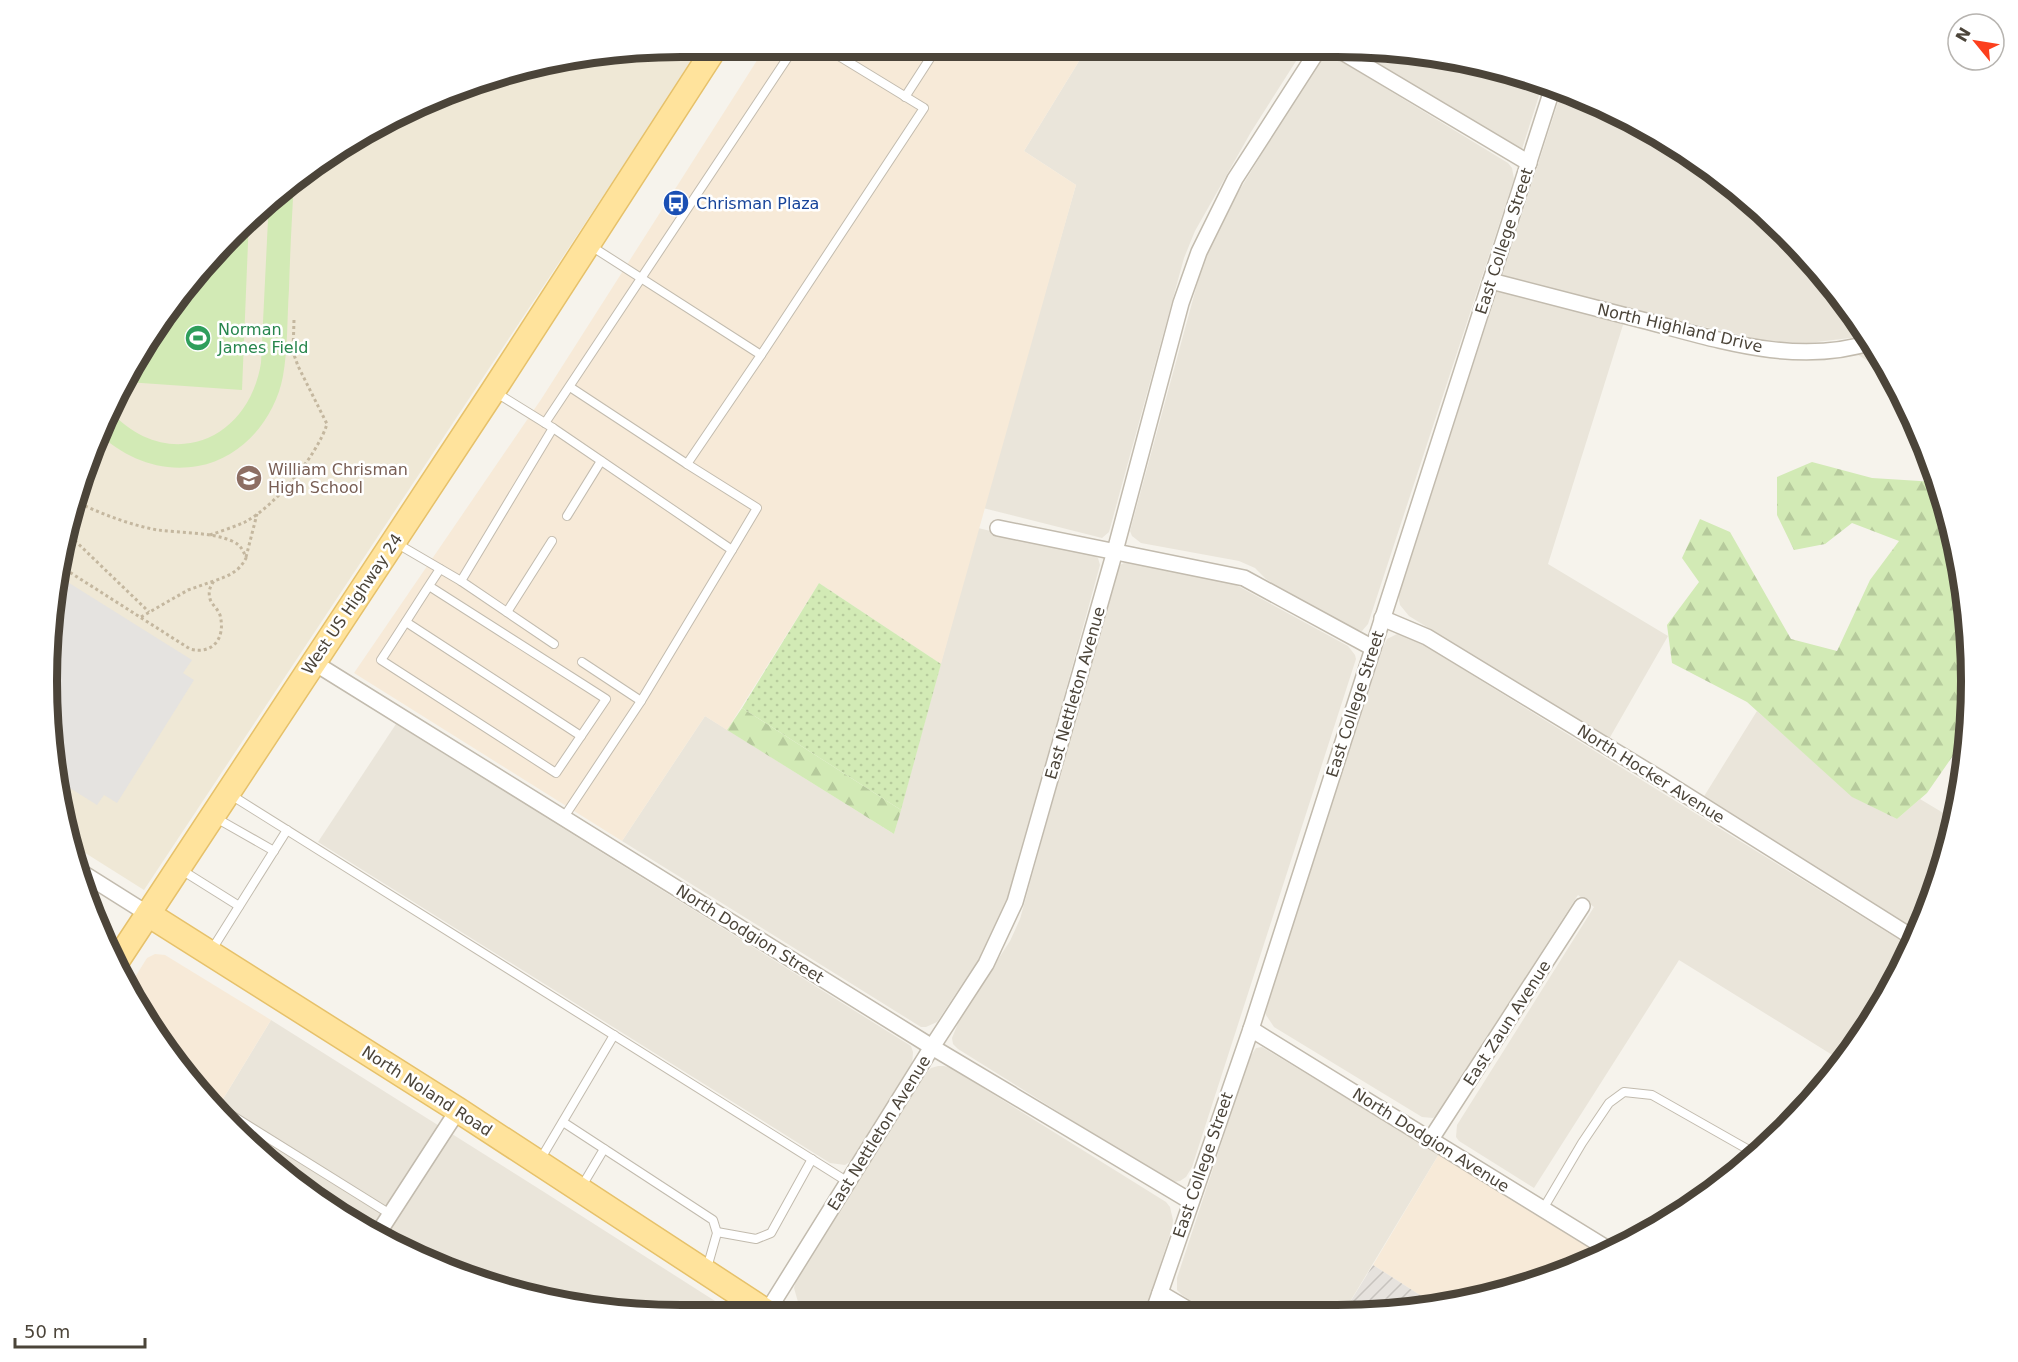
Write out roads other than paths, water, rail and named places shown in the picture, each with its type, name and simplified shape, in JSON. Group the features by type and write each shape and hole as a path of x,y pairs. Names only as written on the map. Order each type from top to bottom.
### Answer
{"main road":[{"name":"West US Highway 24","path":"120,956 493,391 709,57"},
{"name":"North Noland Road","path":"148,914 458,1110 756,1305"}],"street":[{"name":"East Nettleton Avenue","path":"775,1305 848,1182 986,964 1015,902 1115,551 1181,303 1198,252 1235,179 1314,57"},
{"path":"1353,57 1529,163"},
{"name":"East College Street","path":"1156,1305 1251,1029 1551,95"},
{"name":"North Highland Drive","path":"1491,281 1742,345 1797,352 1852,348 1863,345"},
{"path":"998,528 1244,578 1373,648"},
{"name":"North Hocker Avenue","path":"1382,618 1427,637 1659,778 1907,934"},
{"name":"North Dodgion Street","path":"313,662 932,1047 1190,1201"},
{"name":"North Noland Road","path":"88,876 148,914"},
{"name":"East Zaun Avenue","path":"1431,1139 1582,906"},
{"name":"North Dodgion Avenue","path":"1251,1029 1603,1246"},
{"path":"381,1228 458,1110"},
{"path":"1160,1293 1180,1305"}],"lane":[{"path":"461,581 570,387 788,57"},
{"path":"687,464 924,108 841,57"},
{"path":"905,97 931,57"},
{"path":"588,244 760,355"},
{"path":"564,818 641,701 757,508 570,387"},
{"path":"493,391 549,426 732,550"},
{"path":"567,516 601,461"},
{"path":"507,612 552,541"},
{"path":"393,542 461,581 554,644"},
{"path":"429,586 606,699 556,773 381,660 440,569"},
{"path":"406,622 581,736"},
{"path":"582,662 641,701"},
{"path":"227,793 848,1182"},
{"path":"213,815 274,851"},
{"path":"210,953 287,830"},
{"path":"179,868 239,906"},
{"path":"538,1162 614,1035"},
{"path":"1543,1209 1609,1103 1624,1092 1652,1095 1748,1150"},
{"path":"237,1118 390,1214"},
{"path":"563,1122 713,1220 717,1232 706,1272"},
{"path":"580,1190 604,1149"},
{"path":"717,1232 756,1239 771,1233 812,1158"}],"place":[{"name":"Chrisman Plaza","path":"676,203"},
{"name":"Norman James Field","path":"198,338"},
{"name":"William Chrisman High School","path":"249,478"}]}
